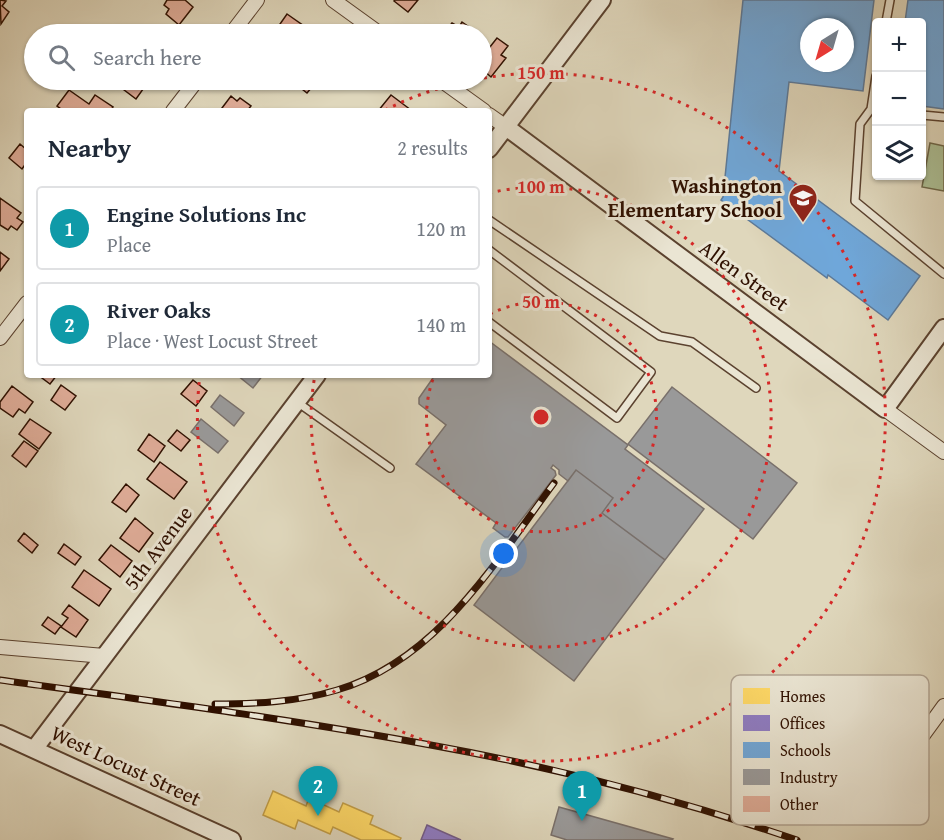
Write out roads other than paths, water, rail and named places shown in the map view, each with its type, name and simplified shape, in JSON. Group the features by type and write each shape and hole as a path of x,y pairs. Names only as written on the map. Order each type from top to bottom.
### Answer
{"street":[{"path":"239,24 257,0"},
{"path":"333,0 366,24"},
{"path":"492,145 602,0"},
{"path":"175,108 189,90"},
{"path":"455,90 480,108"},
{"name":"Allen Street","path":"492,117 944,452"},
{"path":"0,338 24,307"},
{"path":"885,409 944,328"},
{"name":"5th Avenue","path":"34,748 315,378"},
{"path":"0,647 104,656"},
{"path":"929,727 944,706"},
{"name":"West Locust Street","path":"0,734 232,840"}],"lane":[{"path":"887,18 890,0"},
{"path":"872,112 860,124 855,201 944,274"},
{"path":"926,115 944,117"},
{"path":"492,222 660,336 692,342 756,388"},
{"path":"492,252 651,372 617,417 492,324"},
{"path":"297,402 390,468"}],"railway":[{"path":"215,704 276,702 322,694 373,676 405,656 461,605 554,483"},
{"path":"0,680 273,719 482,755 618,786 731,819"},
{"path":"749,825 797,840"}],"place":[{"name":"Washington Elementary School","path":"803,224"},
{"name":"River Oaks","path":"318,816"},
{"name":"Engine Solutions Inc","path":"582,821"}]}
